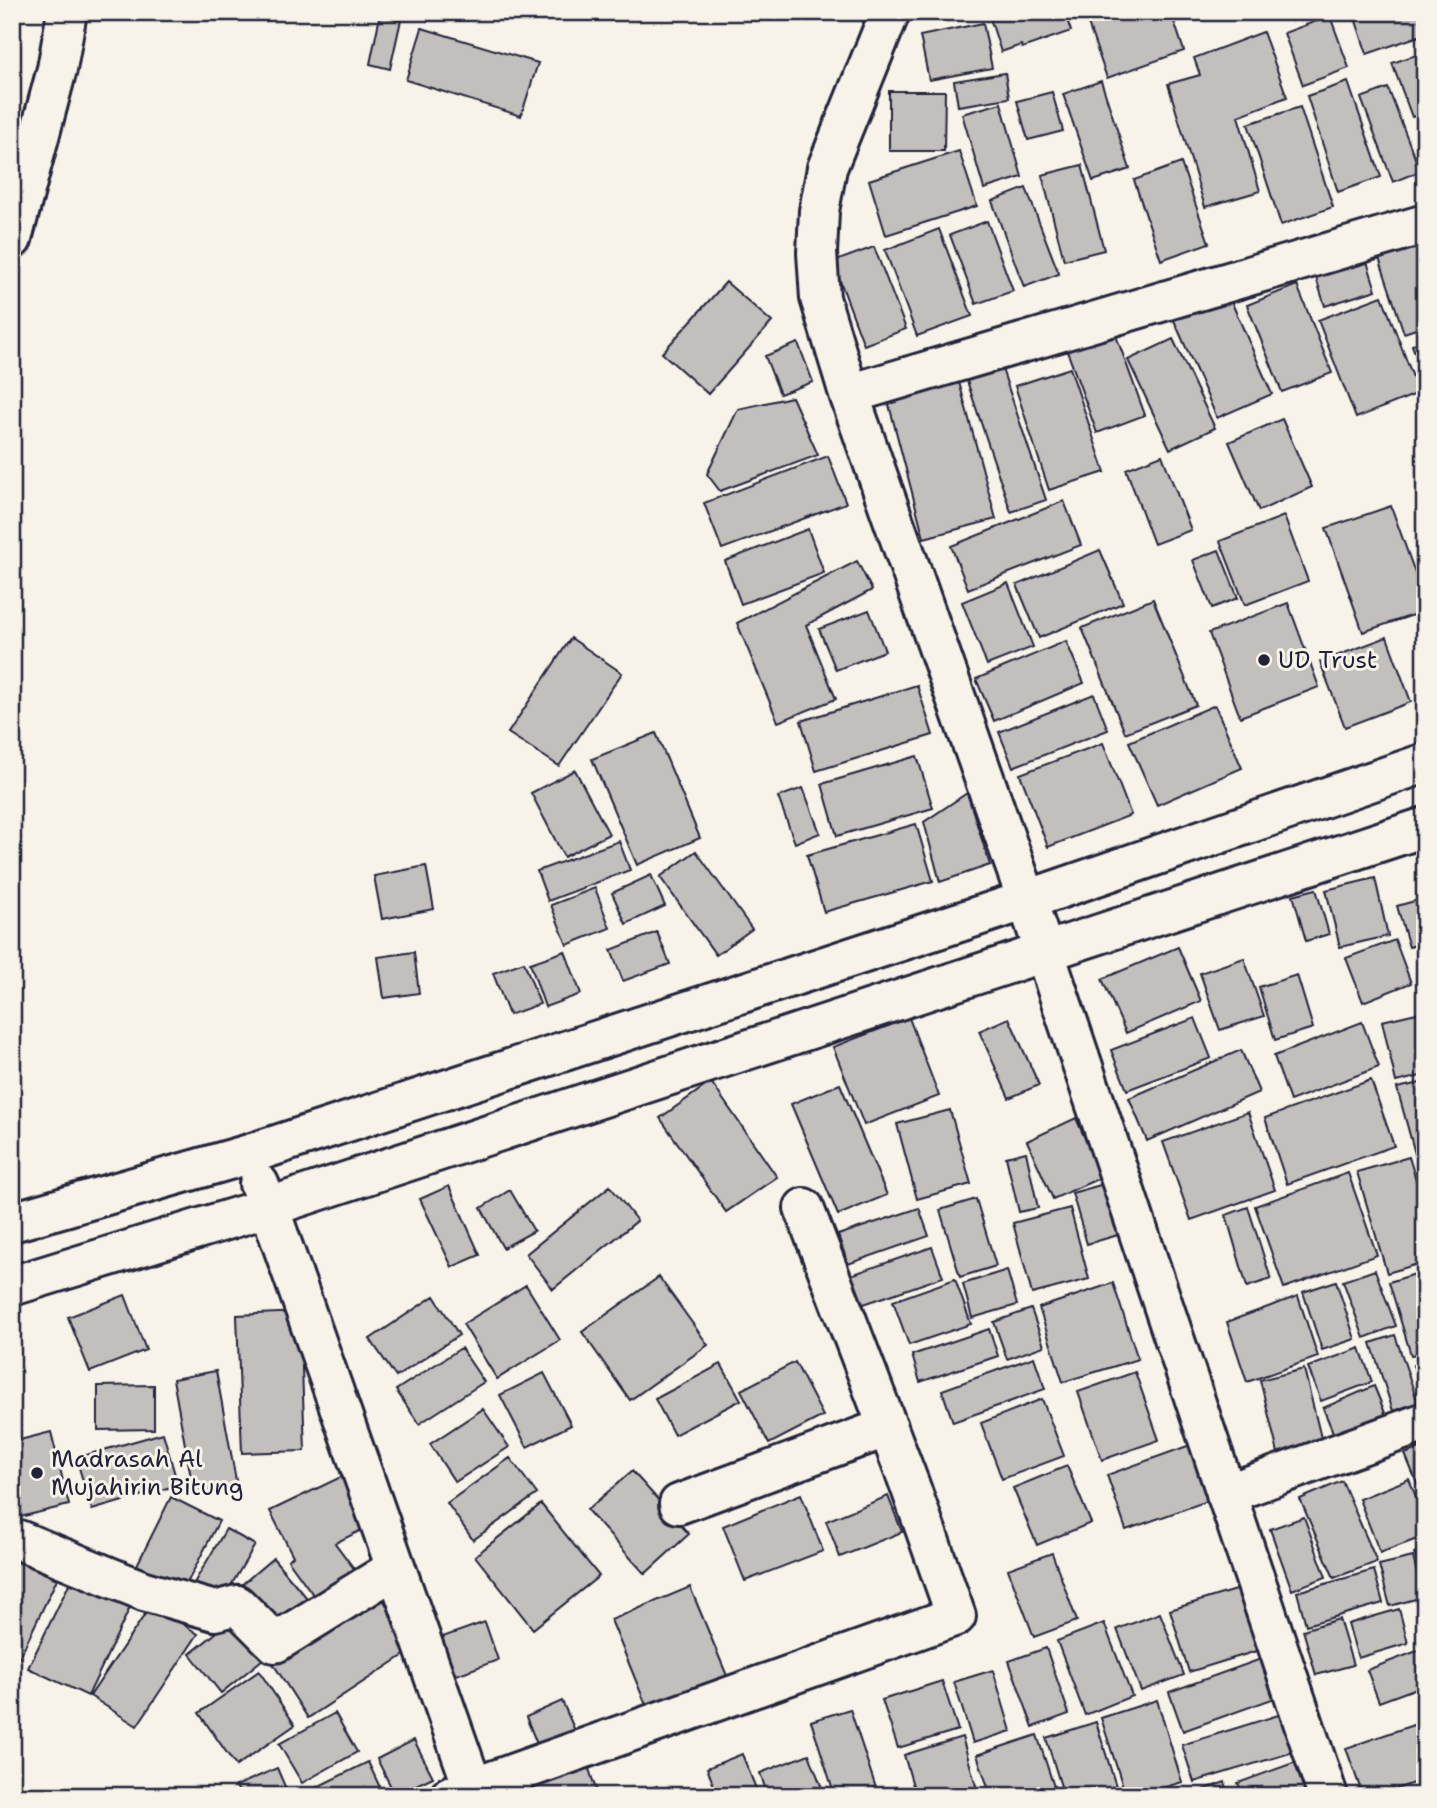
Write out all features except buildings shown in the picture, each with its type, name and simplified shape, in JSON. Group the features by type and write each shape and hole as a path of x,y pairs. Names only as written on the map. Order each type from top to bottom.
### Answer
{"street":[{"path":"12,239 57,69 66,12"},
{"path":"890,12 827,168 819,211 817,253 820,298 849,394 1027,900 1328,1796"},
{"path":"849,394 1425,224"},
{"path":"12,1222 246,1155 1027,900 1425,763"},
{"path":"12,1286 269,1207 1425,827"},
{"path":"246,1155 269,1207 396,1568 466,1793 956,1616 804,1208"},
{"path":"1226,1494 1425,1422"},
{"path":"679,1504 887,1427"},
{"path":"19,1540 144,1591 215,1611 237,1605 275,1643 396,1568"}],"place":[{"name":"UD Trust","path":"1264,660"},
{"name":"Madrasah Al Mujahirin Bitung","path":"37,1473"}]}
